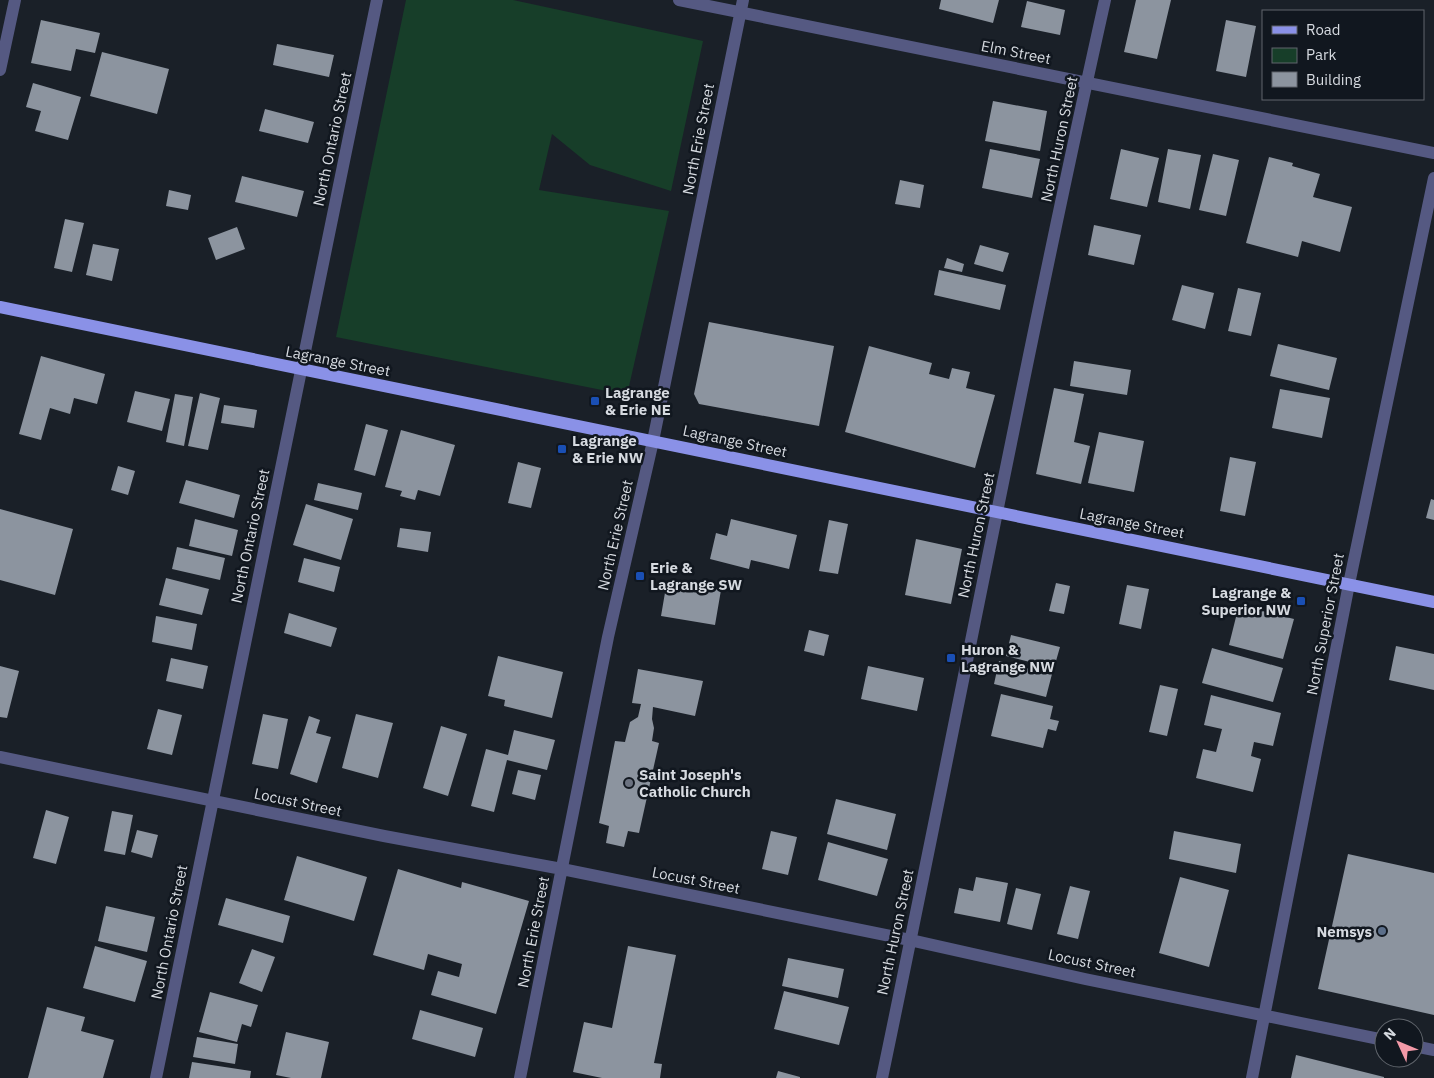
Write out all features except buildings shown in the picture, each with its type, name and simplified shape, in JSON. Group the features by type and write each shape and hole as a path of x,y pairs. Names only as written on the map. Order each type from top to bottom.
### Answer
{"main road":[{"name":"Lagrange Street","path":"0,307 1434,602"}],"street":[{"path":"0,70 15,0"},
{"name":"North Ontario Street","path":"156,1078 377,0"},
{"name":"Elm Street","path":"679,0 741,6 1087,83 1434,153"},
{"name":"North Huron Street","path":"882,1078 997,512 1105,0"},
{"name":"North Erie Street","path":"520,1078 608,637 653,441 741,6"},
{"name":"North Superior Street","path":"1252,1078 1349,584 1434,178"},
{"name":"Locust Street","path":"0,757 384,836 562,869 910,940 1094,981 1374,1038"}],"green space":[{"path":"406,0 513,0 703,41 671,191 590,165 552,134 539,190 669,211 627,395 336,337"}],"place":[{"name":"Lagrange & Erie NE","path":"595,401"},
{"name":"Lagrange & Erie NW","path":"562,449"},
{"name":"Erie & Lagrange SW","path":"640,576"},
{"name":"Lagrange & Superior NW","path":"1301,601"},
{"name":"Huron & Lagrange NW","path":"951,658"},
{"name":"Saint Joseph's Catholic Church","path":"629,783"},
{"name":"Nemsys","path":"1382,931"}]}
